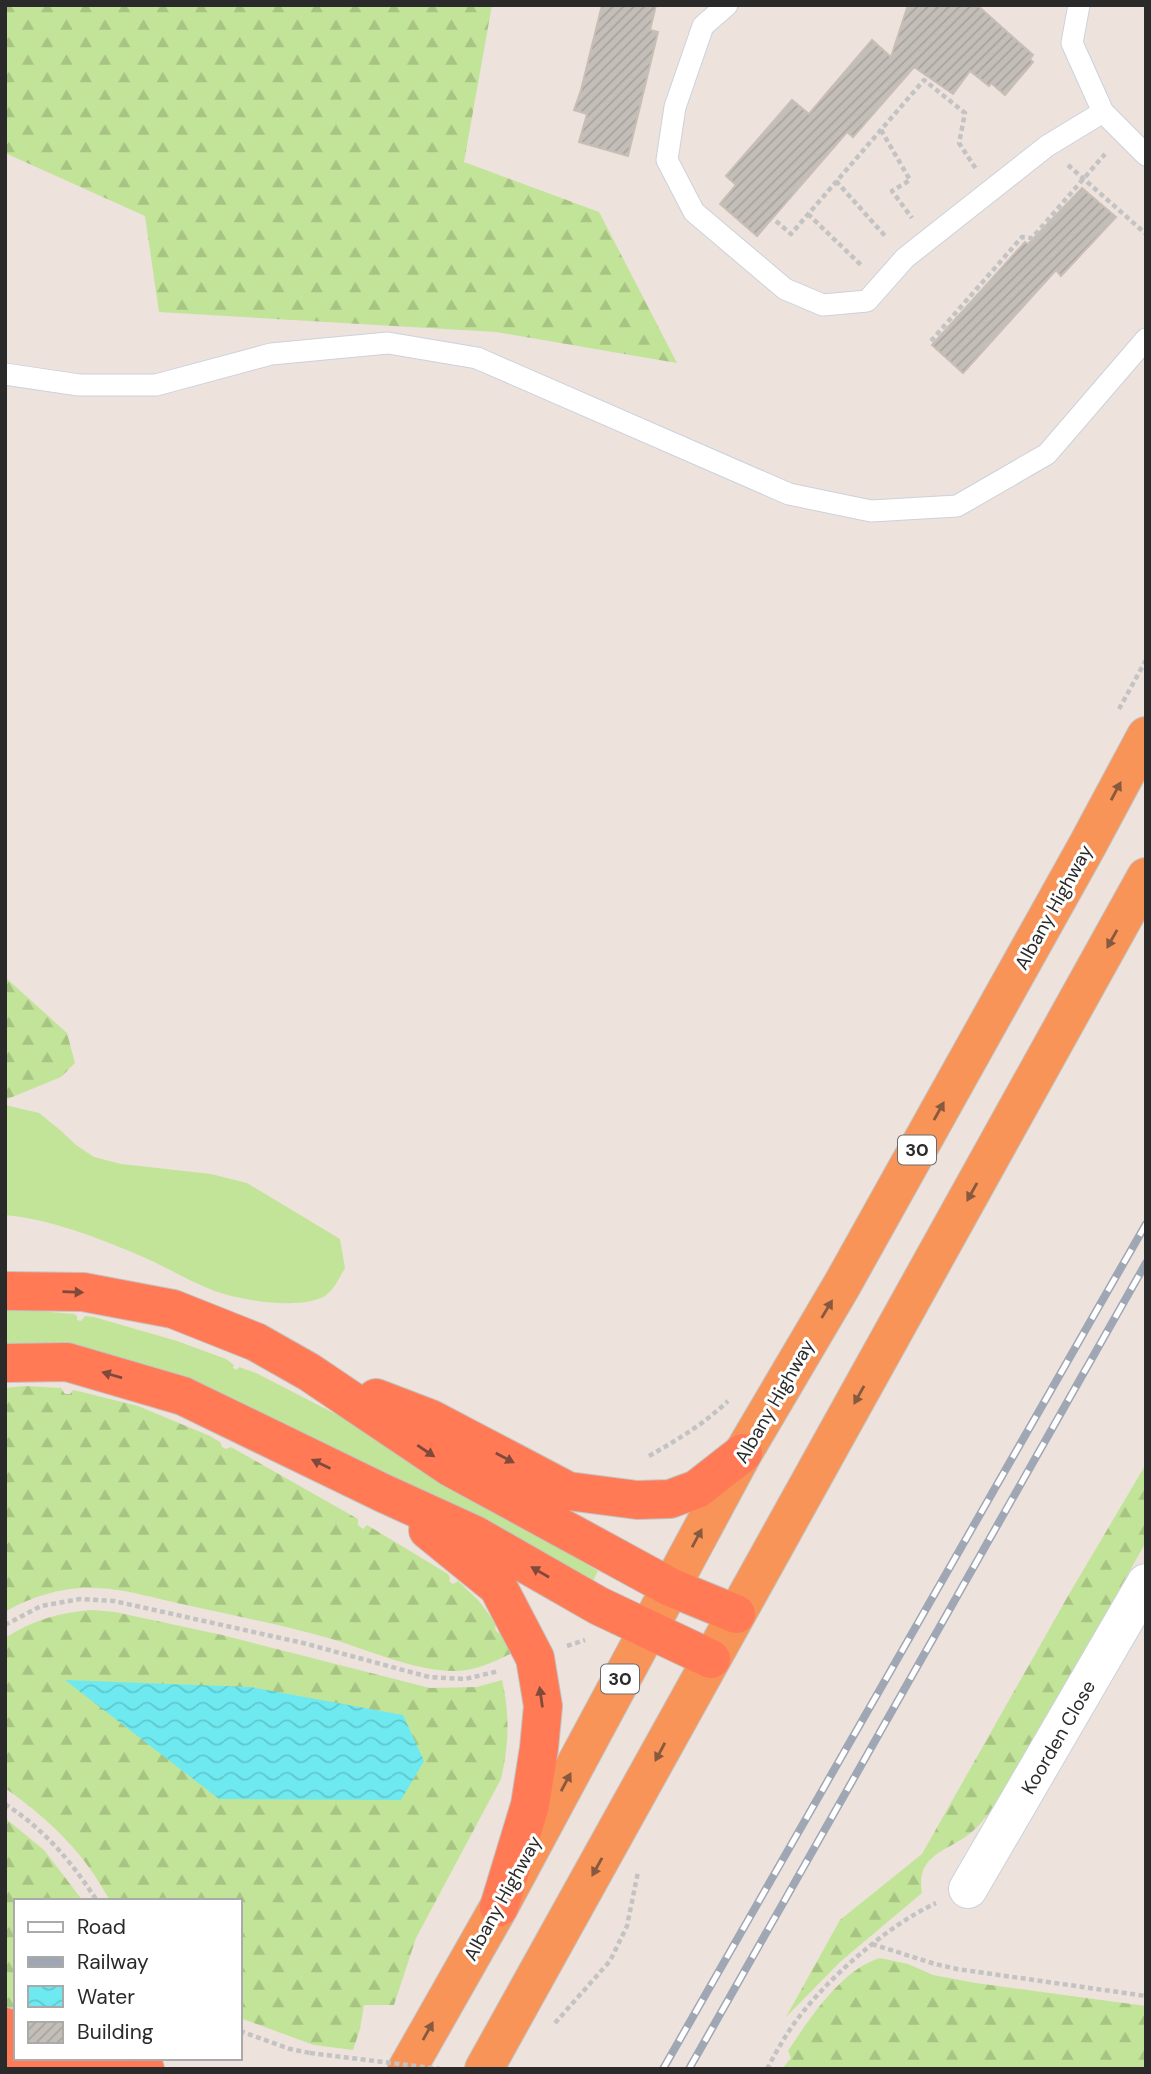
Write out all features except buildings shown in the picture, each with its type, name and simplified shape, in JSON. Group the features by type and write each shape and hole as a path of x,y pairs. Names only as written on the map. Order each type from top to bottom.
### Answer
{"highway":[{"name":"Albany Highway","path":"407,2069 499,1907 743,1452 842,1284 1146,736"},
{"path":"484,2069 1146,877"},
{"path":"5,1291 83,1292 173,1309 256,1342 309,1372 450,1466 670,1587 736,1614"},
{"path":"5,1363 67,1362 183,1396 475,1535 599,1606 712,1659"},
{"path":"309,1372 430,1419 568,1491 637,1500 670,1499 697,1489 743,1452"},
{"path":"383,1493 498,1587 535,1658 543,1706 539,1748 530,1805 499,1907"},
{"path":"16,2060 112,2069"},
{"path":"116,2060 145,2069"}],"street":[{"name":"Koorden Close","path":"968,1889 1146,1583"}],"lane":[{"path":"727,5 704,26 675,107 667,160 694,212 785,289 823,305 867,301 905,258 1047,146 1102,112"},
{"path":"1079,5 1072,43 1102,112 1146,155"},
{"path":"5,374 79,385 156,385 271,354 388,343 477,358 789,494 871,511 957,506 1047,454 1146,339"}],"path":[{"path":"776,221 790,234 924,80 965,113 959,143 982,177"},
{"path":"881,130 911,180 892,191 929,241"},
{"path":"931,341 1022,237 1032,237 1124,133"},
{"path":"1047,146 1146,234"},
{"path":"836,181 905,258"},
{"path":"808,214 882,285"},
{"path":"5,1625 41,1606 80,1599 114,1601 303,1643 429,1677 465,1679 507,1668"},
{"path":"563,1648 585,1640 595,1645"},
{"path":"5,1804 24,1816 51,1841 76,1870 96,1899"},
{"path":"554,2024 610,1961 627,1926 637,1873 643,1861"},
{"path":"767,2069 789,2030 837,1976 891,1929 925,1908"},
{"path":"872,1944 957,1969 1146,1996"},
{"path":"242,2032 290,2049 310,2053 440,2069"}],"green space":[{"path":"5,5 492,5 464,162 599,212 677,363 496,332 159,312 145,216 5,153"},
{"path":"5,977 67,1033 75,1063 61,1077 5,1100"},
{"path":"5,1105 39,1113 94,1157 121,1164 211,1174 247,1183 340,1239 345,1268 330,1291 312,1301 283,1303 252,1300 212,1290 144,1257 87,1235 38,1220 5,1215"},
{"path":"5,1308 74,1314 77,1320 81,1321 85,1316 94,1317 177,1341 226,1359 234,1365 233,1368 237,1370 239,1367 256,1373 355,1424 598,1571 591,1585 458,1518 5,1348"},
{"path":"5,1388 61,1388 65,1394 70,1394 73,1390 138,1406 210,1436 226,1449 231,1447 358,1519 358,1525 363,1529 367,1525 448,1574 449,1581 453,1584 458,1581 479,1601 512,1653 467,1670 435,1669 399,1661 296,1629 108,1589 61,1590 37,1597 5,1612"},
{"path":"1146,1464 1146,1542 1005,1790 974,1830 929,1861 921,1879 922,1893 840,1962 786,2017 840,1920 922,1854"},
{"path":"93,1610 115,1612 222,1635 430,1688 477,1687 502,1680 508,1730 501,1779 416,1938 394,2005 364,2005 353,2050 314,2045 242,2019 242,1899 109,1899 89,1867 65,1838 5,1788 5,1638 26,1626 70,1613"},
{"path":"5,1818 44,1850 81,1899 14,1899 14,2009 5,2007"},
{"path":"880,1958 908,1964 933,1975 976,1983 1146,2006 1146,2069 782,2069 791,2058 788,2051 828,1997 853,1973"}],"water":[{"path":"65,1680 250,1687 403,1715 424,1761 401,1800 219,1799"}],"railway":[{"path":"663,2069 1146,1224"},
{"path":"689,2069 1146,1263"}]}
